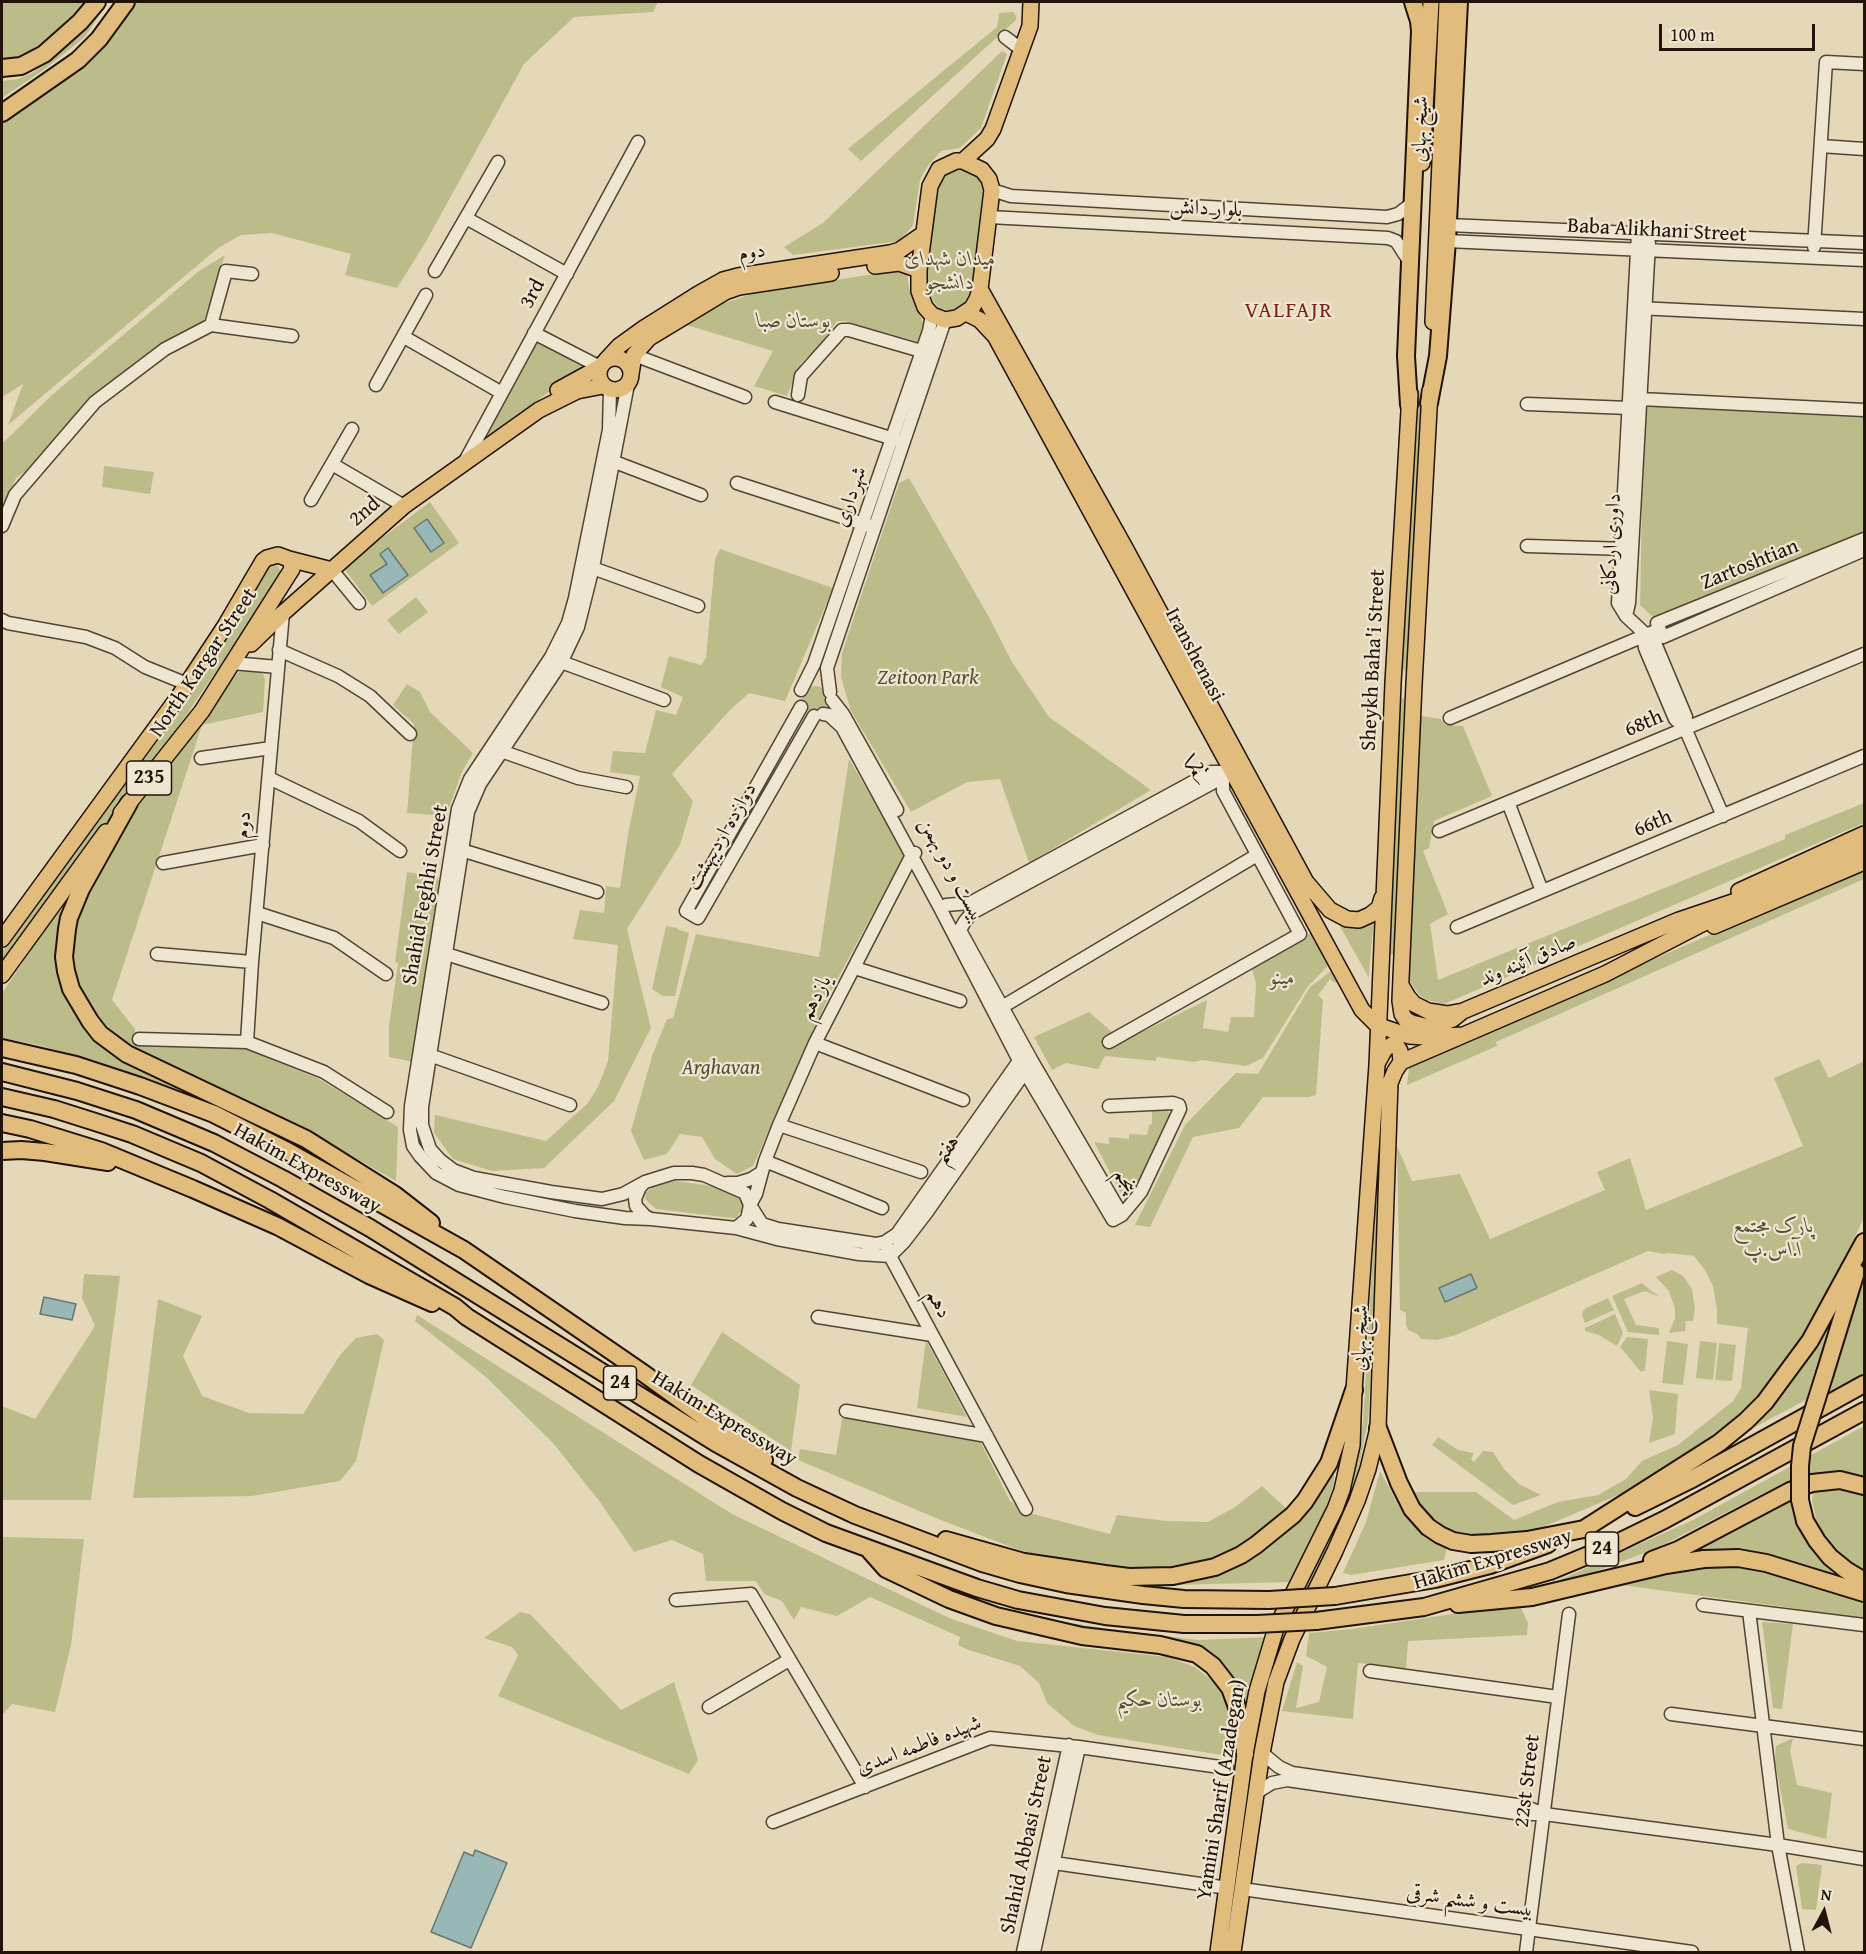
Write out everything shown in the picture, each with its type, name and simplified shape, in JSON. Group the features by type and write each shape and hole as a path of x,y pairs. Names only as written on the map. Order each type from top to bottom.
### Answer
{"highway":[{"path":"2,68 21,66 44,54 80,22 97,2"},
{"path":"2,112 78,60 99,39 126,2"},
{"path":"1409,405 1406,356 1414,259 1420,31 1413,2"},
{"path":"1429,403 1438,356 1448,233 1459,2"},
{"path":"129,804 81,888 67,929 64,957 71,989 100,1034 127,1054 306,1139 395,1195 464,1250 747,1447 797,1488"},
{"path":"2,1048 93,1069 214,1114 289,1152 464,1250"},
{"name":"Hakim Expressway","path":"2,1072 77,1091 136,1110 214,1143 370,1228 716,1443 797,1488 855,1515 981,1563 1066,1584 1184,1599 1269,1600 1335,1596 1435,1579 1490,1565 1584,1529 1650,1500 1864,1384"},
{"name":"24","path":"2,1097 54,1109 132,1134 201,1163 270,1200 455,1307 467,1317 699,1464 817,1529 977,1588 1018,1600 1105,1616 1184,1624 1257,1624 1312,1614"},
{"path":"2,1123 63,1138 150,1171 277,1226 413,1296 467,1317"},
{"path":"2,1151 21,1150 76,1156 150,1171"},
{"path":"1378,1428 1399,1483 1412,1509 1428,1527 1440,1535 1453,1541 1471,1544 1527,1540 1584,1529 1719,1443 1765,1402 1810,1341 1864,1244"},
{"path":"1864,1244 1802,1446 1800,1480 1800,1500 1805,1521 1817,1541 1830,1557 1864,1581"},
{"path":"891,1529 922,1534 1024,1562 1105,1574 1173,1576 1215,1568 1242,1555 1275,1531 1305,1501 1329,1463 1354,1390"},
{"name":"Hakim Expressway","path":"1312,1614 1424,1606 1550,1571 1613,1545 1664,1520 1864,1411"},
{"path":"1607,1578 1678,1550 1790,1491 1812,1483 1840,1480 1864,1486"},
{"path":"867,1548 886,1569 949,1599 996,1616 1082,1636 1160,1645 1197,1654 1214,1666 1230,1688 1237,1707 1245,1754"},
{"path":"1424,1606 1486,1603 1532,1596 1687,1561 1738,1558 1781,1566 1864,1593"}],"main road":[{"path":"963,161 982,170 992,190 980,289 972,308 966,313 957,318 938,317 925,307 919,291 919,270 930,186 939,168 963,161 987,139 993,129 1030,26 1031,2"},
{"name":"شیخ بهایی","path":"1414,259 1431,2"},
{"name":"شیخ بهایی","path":"1436,259 1447,2"},
{"name":"دوم","path":"603,364 627,340 723,280 890,253 900,250 923,234"},
{"name":"Sheykh Baha'i Street","path":"1401,980 1436,259"},
{"name":"دوم","path":"633,355 649,338 707,302 739,287 892,263 907,265 919,270"},
{"name":"Iranshenasi","path":"980,289 1362,1010 1377,1025"},
{"name":"Iranshenasi","path":"966,313 980,320 995,336 1119,549"},
{"path":"629,379 628,365 615,358 603,364 598,375 607,388 620,389 629,379 633,355"},
{"name":"2nd","path":"539,410 555,392 603,364"},
{"name":"2nd","path":"232,663 283,613 404,506 539,410 577,391 607,388"},
{"name":"Sheykh Baha'i Street","path":"1377,1065 1393,683 1409,405"},
{"name":"North Kargar Street","path":"2,939 187,684 267,558 278,555 289,559 292,569 202,711 129,804 2,975"},
{"path":"289,559 332,570"},
{"path":"1393,683 1414,684"},
{"name":"Iranshenasi","path":"1232,767 1306,882 1318,897 1339,915 1347,919 1359,920 1370,915 1379,908 1385,889"},
{"name":"صادق آئینه وند","path":"1401,980 1408,997 1414,1004 1428,1011 1447,1014 1463,1011 1678,920 1719,899 1864,834"},
{"name":"صادق آئینه وند","path":"1678,920 1768,890 1864,850"},
{"name":"صادق آئینه وند","path":"1680,936 1721,924 1864,862"},
{"name":"صادق آئینه وند","path":"1401,1062 1605,974 1768,890"},
{"path":"1377,1025 1385,1021 1391,1011 1399,950 1403,942"},
{"path":"1597,955 1605,974"},
{"path":"1377,1025 1409,1035 1425,1037 1464,1035"},
{"path":"1377,1065 1385,1049 1393,1044 1398,1046 1401,1062"},
{"name":"شیخ بهایی","path":"1312,1614 1357,1501 1378,1428 1390,1083 1401,1062"},
{"name":"شیخ بهایی","path":"1288,1603 1335,1509 1342,1490 1352,1445 1377,1065"},
{"name":"Yamini Sharif (Azadegan)","path":"1233,1953 1235,1888 1245,1754 1264,1665 1276,1628 1288,1603"},
{"name":"Yamini Sharif (Azadegan)","path":"1218,1953 1256,1793 1276,1682 1292,1639 1312,1614"}],"street":[{"path":"1005,37 1022,50"},
{"path":"1814,258 1827,62 1864,64"},
{"name":"3rd","path":"462,465 639,142"},
{"path":"1821,146 1864,149"},
{"path":"435,271 498,162"},
{"name":"بلوار دانش","path":"992,190 1011,196 1387,217 1398,214 1414,202"},
{"path":"1106,202 1107,223"},
{"path":"1373,216 1379,220 1380,231 1374,237"},
{"name":"بلوار دانش","path":"989,217 1388,238 1396,241 1414,259"},
{"path":"466,218 567,274"},
{"path":"1522,245 1523,229"},
{"name":"Baba Alikhani Street","path":"1448,233 1523,229 1864,243"},
{"name":"Baba Alikhani Street","path":"1448,233 1522,245 1864,260"},
{"name":"داوری اردکانی","path":"1644,233 1640,308 1640,399 1626,549 1618,603 1626,616 1646,635"},
{"path":"211,325 226,271 252,274"},
{"path":"376,385 426,295"},
{"path":"1640,308 1864,319"},
{"name":"داوری اردکانی","path":"1626,549 1629,408 1640,308"},
{"name":"شهرداری","path":"831,696 827,668 869,526 928,353 929,331 938,317"},
{"path":"2,526 15,495 95,402 165,349 211,325 292,336"},
{"path":"798,395 801,376 843,330 928,353"},
{"path":"534,333 603,364"},
{"path":"404,337 502,393"},
{"path":"633,355 745,397"},
{"name":"Shahid Feghhi Street","path":"629,379 608,460 587,566 556,660 496,748 470,779 458,809 456,848 424,1053 411,1106 410,1130 413,1146 436,1173 459,1185 575,1211 736,1228"},
{"name":"Shahid Feghhi Street","path":"607,388 608,460"},
{"path":"1527,404 1629,408 1640,399 1864,410"},
{"path":"775,402 898,440"},
{"path":"311,500 352,429"},
{"path":"608,460 701,495"},
{"path":"332,464 404,506"},
{"path":"737,483 869,526"},
{"name":"شهرداری","path":"801,690 814,664 869,526"},
{"name":"Zartoshtian","path":"1864,539 1656,624 1663,637 1864,550"},
{"path":"1527,546 1626,549"},
{"path":"587,566 698,606"},
{"path":"332,570 359,603"},
{"name":"دوم","path":"247,1042 283,613"},
{"path":"2,620 86,637 115,648 145,668 187,684"},
{"name":"Zartoshtian","path":"1450,718 1659,630"},
{"path":"1646,635 1645,648 1675,719 1685,728 1723,816"},
{"path":"279,650 338,676 370,696 410,734"},
{"name":"68th","path":"1439,831 1864,656"},
{"path":"556,660 664,700"},
{"path":"232,663 278,667"},
{"path":"816,683 821,684 831,696 827,710 819,715 804,711 799,699 801,690 816,683"},
{"name":"بیست و دو بهمن","path":"831,696 843,714 1025,1062"},
{"name":"دوازده اردیبهشت","path":"801,707 686,911 698,918 819,715"},
{"name":"بیست و دو بهمن","path":"819,715 830,716 842,727 960,930 1002,1007 1025,1062"},
{"path":"201,758 271,748"},
{"path":"496,748 578,778 626,787"},
{"name":"66th","path":"1457,927 1864,756"},
{"path":"1109,1042 1300,934 1223,791 1232,767"},
{"name":"یکم","path":"946,905 970,903 1211,772 1232,767"},
{"name":"یکم","path":"960,930 972,913 1218,780 1232,767"},
{"path":"269,778 358,821 400,851"},
{"path":"1508,802 1542,891"},
{"path":"163,862 263,844"},
{"path":"456,848 597,892"},
{"name":"یازدهم","path":"736,1228 747,1219 763,1166 815,1043 915,853"},
{"path":"1002,1007 1257,855"},
{"path":"257,913 334,938 386,975"},
{"path":"440,952 602,1003"},
{"path":"157,954 252,962"},
{"path":"855,968 960,1001"},
{"path":"139,1039 247,1042 324,1072 387,1112"},
{"path":"815,1043 963,1100"},
{"path":"424,1053 570,1105"},
{"name":"Shahid Feghhi Street","path":"424,1053 422,1125 430,1149 453,1170 474,1178 551,1192 602,1198 623,1194 645,1182 674,1173 704,1175 725,1183"},
{"name":"پنجم","path":"1025,1062 1122,1215 1141,1192 1180,1109 1179,1105 1173,1103 1109,1106"},
{"name":"هفتم","path":"885,1242 897,1234 1025,1062"},
{"name":"هفتم","path":"890,1256 927,1212 1025,1062"},
{"path":"779,1125 921,1172"},
{"path":"725,1183 738,1184 751,1179 763,1166 882,1208"},
{"path":"645,1182 640,1186 635,1199 640,1212 651,1219"},
{"path":"725,1183 745,1193 750,1206 762,1224 778,1229 876,1244 885,1242"},
{"path":"736,1228 859,1254 890,1256"},
{"name":"دهم","path":"885,1242 890,1256 1026,1509"},
{"path":"818,1317 932,1335"},
{"path":"846,1411 987,1436"},
{"path":"676,1600 750,1594 865,1788"},
{"path":"1703,1605 1864,1625"},
{"path":"1749,1611 1778,1845 1798,1953"},
{"name":"22st Street","path":"1526,1953 1569,1614"},
{"path":"709,1707 789,1660"},
{"path":"1370,1671 1558,1697"},
{"path":"1671,1714 1864,1739"},
{"name":"شهیده فاطمه اسدی","path":"773,1822 990,1738 1074,1746 1227,1768"},
{"name":"Shahid Abbasi Street","path":"1034,1953 1042,1891 1054,1863 1074,1746"},
{"name":"Shahid Abbasi Street","path":"1023,1953 1042,1891 1074,1746"},
{"path":"1262,1753 1288,1776"},
{"path":"1256,1793 1288,1776 1522,1814 1544,1814 1778,1845 1864,1859"},
{"name":"بیست و ششم شرقی","path":"1054,1863 1692,1953"}],"green space":[{"path":"2,2 89,2 84,9 32,54 12,61 2,59"},
{"path":"104,2 108,2 85,37 45,69 2,98 2,81 18,79 46,64 69,44"},
{"path":"138,2 658,2 653,12 574,17 524,64 424,245 397,288 345,275 351,254 272,233 241,235 218,248 8,425 23,384 2,397 2,119 109,36"},
{"path":"1013,12 1016,20 861,161 848,149 997,27 999,13"},
{"path":"1002,51 1007,54 981,128 960,148 941,151 927,167 920,180 913,225 900,241 793,255 784,247 823,223"},
{"name":"میدان شهدای دانشجو","path":"960,168 980,180 983,191 972,293 964,305 953,311 939,308 930,297 924,282 937,185 942,175"},
{"path":"225,255 204,320 109,384 74,419 36,464 16,478 2,514 2,441 4,442 52,395 199,271"},
{"name":"بوستان صبا","path":"891,271 907,274 909,288 924,325 919,342 837,321 821,344 801,363 787,396 754,386 773,351 686,325 718,305 752,294"},
{"path":"537,342 583,367 481,442"},
{"path":"1418,389 1423,390 1411,670 1407,672 1402,668"},
{"path":"1650,406 1864,416 1864,532 1657,621 1640,605 1644,410"},
{"path":"104,466 154,472 150,494 102,487"},
{"name":"Zeitoon Park","path":"909,478 989,617 1012,662 1049,717 1151,790 1029,863 1000,779 967,782 911,812 851,711 841,677 842,653 899,483"},
{"path":"430,502 459,543 372,606 343,567"},
{"path":"720,549 833,588 785,701 749,693 730,710 672,774 693,801 680,845 627,929 651,1028 614,1101 544,1168 492,1171 453,1159 434,1133 435,1115 546,1141 588,1103 598,1087 608,1061 618,945 573,939 580,910 604,913 606,886 620,888 640,776 610,772 613,751 645,753 656,710 676,715 683,697 661,687 669,656 701,665 706,658 715,559"},
{"path":"273,561 281,572 279,578 179,726 2,961 2,952 173,720 263,566"},
{"path":"416,597 428,612 399,634 387,620"},
{"path":"241,669 262,672 265,679 263,712 202,725 112,1000 135,1029 134,1045 244,1048 321,1080 398,1127 396,1181 294,1123 173,1071 120,1045 92,1013 76,986 69,959 73,917 120,833 160,773"},
{"path":"407,684 420,692 430,712 473,753 462,772 446,816 407,813 414,724 393,705"},
{"path":"815,686 824,690 828,699 824,708 815,712 806,708 802,699 806,690"},
{"path":"1399,699 1408,701 1395,954 1390,955 1388,932"},
{"path":"1421,716 1441,719 1445,725 1463,726 1492,796 1434,821 1429,848 1423,851 1448,914 1430,924 1438,980 1785,839 1785,835 1864,803 1864,823 1444,1004 1427,1000 1419,995 1408,978"},
{"name":"Arghavan","path":"849,759 905,854 832,989 753,1166 737,1174 715,1159 702,1137 680,1134 667,1154 644,1160 631,1131 652,1056 667,1019 673,1018 696,934 819,957"},
{"path":"1864,867 1864,879 1496,1042 1497,1046 1407,1085 1409,1068 1435,1055"},
{"path":"407,872 437,877 441,884 414,1062 389,1057 389,1026 398,963 395,962"},
{"path":"58,911 65,912 56,948 57,968 63,993 88,1030 118,1058 185,1093 90,1059 2,1038 2,993"},
{"path":"1374,918 1369,973 1369,978 1337,921"},
{"path":"666,926 689,933 675,996 663,996 652,989"},
{"name":"مینو","path":"1315,931 1331,963 1308,986 1263,1058 1246,1066 1201,1060 1195,1062 1157,1057 1156,1061 1105,1056 1098,1069 1066,1063 1052,1070 1034,1037 1089,1012 1112,1032 1128,1027 1136,1035 1207,1000 1203,1028 1228,1032 1231,1017 1254,1017 1256,983 1251,966"},
{"path":"1336,967 1341,976 1335,983 1330,979 1318,995 1323,1000 1316,1095 1263,1097 1239,1128 1193,1137 1150,1227 1135,1225 1185,1125 1236,1073 1258,1074 1310,987"},
{"name":"پارک مجتمع آ.اس.پ","path":"1819,1059 1829,1078 1864,1061 1864,1217 1838,1275 1797,1347 1773,1380 1738,1416 1649,1482 1531,1532 1458,1536 1423,1512 1410,1492 1476,1492 1514,1520 1558,1502 1598,1495 1626,1479 1642,1461 1678,1445 1733,1401 1741,1388 1748,1328 1717,1324 1713,1286 1705,1270 1694,1256 1648,1251 1456,1335 1437,1340 1421,1339 1417,1334 1408,1330 1406,1313 1400,1310 1397,1146 1412,1181 1460,1174 1490,1239 1605,1190 1597,1172 1630,1158 1646,1210 1803,1146 1774,1078"},
{"path":"1167,1109 1170,1115 1140,1186 1125,1201 1094,1142 1109,1144 1109,1137 1129,1139 1129,1134 1147,1135 1149,1125 1152,1124 1152,1111"},
{"path":"1381,1115 1383,1146 1368,1421 1354,1489 1336,1534 1282,1645 1227,1952 1221,1952 1257,1716 1278,1643 1341,1510 1357,1454 1363,1422"},
{"path":"675,1181 720,1187 738,1197 744,1207 736,1218 723,1217 656,1209 645,1199 646,1192 653,1187"},
{"path":"1672,1270 1683,1276 1692,1289 1695,1309 1693,1321 1686,1321 1685,1331 1669,1333 1675,1318 1675,1309 1669,1291 1656,1277"},
{"path":"84,1274 120,1276 91,1500 2,1500 2,1406 35,1419 95,1326 82,1298"},
{"path":"1864,1279 1864,1375 1824,1397"},
{"path":"1642,1283 1659,1297 1645,1291 1624,1299 1636,1325 1659,1328 1659,1335 1628,1332 1612,1296"},
{"path":"1608,1298 1614,1310 1585,1323 1583,1311"},
{"path":"158,1299 202,1316 183,1356 202,1396 249,1413 303,1414 340,1355 356,1338 377,1334 384,1340 356,1461 340,1481 252,1496 133,1498"},
{"path":"1834,1310 1806,1400 1732,1439"},
{"path":"1615,1314 1623,1333 1617,1346 1599,1335 1585,1331 1585,1328"},
{"name":"بوستان حکیم","path":"417,1315 732,1514 949,1618 1017,1641 1168,1657 1195,1667 1222,1688 1239,1737 1234,1757 1098,1735 1074,1726 1047,1703 1039,1683 1020,1666 966,1649 958,1645 960,1637 870,1597 837,1616 801,1607 794,1620 782,1601 764,1594 756,1581 706,1581 703,1554 672,1540 634,1552 600,1502 553,1443 486,1377 415,1321"},
{"path":"722,1332 800,1385 791,1451 691,1385"},
{"path":"1627,1337 1648,1339 1645,1370 1641,1372 1620,1347"},
{"path":"926,1340 967,1417 917,1408"},
{"path":"1667,1341 1688,1344 1683,1385 1662,1383"},
{"path":"1700,1341 1717,1343 1713,1380 1696,1378"},
{"path":"1719,1343 1736,1345 1732,1381 1715,1380"},
{"path":"1649,1390 1678,1394 1675,1434 1649,1443 1653,1417"},
{"path":"843,1413 979,1439 1010,1501 1029,1513 1110,1534 1117,1515 1166,1521 1208,1522 1235,1507 1262,1486 1289,1511 1272,1527 1224,1556 1162,1572 1117,1570 1050,1558 1016,1549 936,1518 798,1460 800,1449 836,1455"},
{"path":"1864,1426 1864,1479 1793,1480 1655,1549 1575,1579 1555,1582 1693,1520"},
{"path":"1438,1437 1458,1450 1474,1453 1471,1459 1474,1462 1483,1451 1493,1452 1504,1469 1519,1484 1541,1495 1513,1505 1432,1445"},
{"path":"1334,1466 1334,1483 1325,1511 1292,1582 1173,1585 1176,1581 1245,1561 1265,1551 1311,1507"},
{"path":"1380,1471 1399,1506 1415,1525 1426,1535 1447,1547 1444,1560 1351,1575 1343,1573 1366,1522"},
{"path":"1835,1485 1864,1492 1864,1577 1842,1559 1829,1543 1816,1519 1812,1501 1814,1487"},
{"path":"1791,1494 1801,1528 1812,1549 1844,1583 1757,1555 1693,1551"},
{"path":"2,1537 84,1539 71,1645 55,1712 12,1704 2,1715"},
{"path":"1716,1567 1750,1568 1864,1600 1864,1620 1614,1584"},
{"path":"1519,1604 1528,1623 1527,1635 1408,1641 1406,1669 1358,1663 1353,1719 1282,1711 1297,1662 1303,1666 1296,1708 1319,1702 1327,1667 1306,1656 1309,1633 1352,1629"},
{"path":"1006,1609 1034,1617 1198,1640 1269,1637 1248,1712 1242,1692 1233,1677 1214,1659 1003,1615"},
{"path":"520,1612 530,1614 621,1710 674,1682 698,1760 689,1774 498,1696 518,1655 512,1647 484,1638"},
{"path":"1762,1622 1793,1624 1782,1709 1773,1708"},
{"path":"1793,1738 1790,1751 1797,1785 1832,1793 1826,1839 1788,1829 1775,1762 1776,1746"},
{"path":"1802,1863 1822,1865 1816,1910 1802,1909 1796,1866"}],"water":[{"path":"427,519 444,543 431,552 414,528"},
{"path":"388,548 408,575 383,593 370,575 387,564 380,554"},
{"path":"1471,1274 1477,1288 1445,1302 1439,1288"},
{"path":"44,1297 76,1304 72,1320 40,1314"},
{"path":"475,1850 507,1863 471,1948 431,1932 464,1852 473,1856"}],"district":[{"name":"VALFAJR","path":"1289,311"}]}
